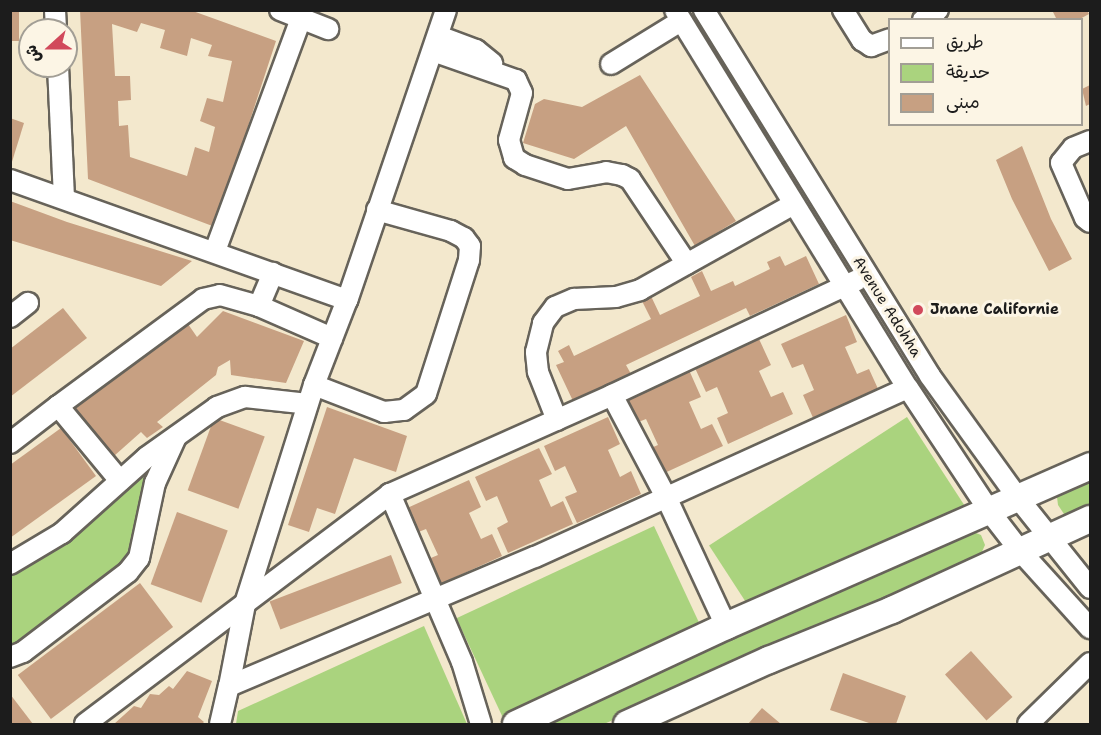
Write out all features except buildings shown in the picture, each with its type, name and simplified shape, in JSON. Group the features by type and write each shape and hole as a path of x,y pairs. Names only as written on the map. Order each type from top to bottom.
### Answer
{"main road":[{"path":"516,724 726,626 990,512 1090,466"},
{"path":"627,724 769,660 892,610 1090,519"}],"street":[{"path":"280,10 328,28"},
{"path":"220,724 245,604 311,394 347,300 446,10"},
{"name":"Avenue Adohha","path":"704,10 930,376 1018,498 1090,588"},
{"path":"843,10 862,40 871,46 888,40"},
{"path":"611,64 678,16 908,388 990,512 1021,552 1090,628"},
{"path":"215,252 301,18"},
{"path":"435,44 476,50 492,63"},
{"path":"435,44 516,80 522,93 509,140 514,158 525,165 568,179 606,172 630,179 687,264"},
{"path":"59,78 64,197"},
{"path":"1090,141 1073,148 1061,163 1085,218 1090,222"},
{"path":"10,180 64,197 347,300"},
{"path":"709,239 723,236 791,200"},
{"path":"557,420 536,362 537,342 548,314 555,307 574,299 628,294 687,264 791,200"},
{"path":"10,564 62,533 120,481 176,436 217,407 245,397 311,394 384,411 404,410 426,394 469,260 470,246 464,238 451,231 377,210"},
{"path":"259,306 273,273"},
{"path":"86,724 390,494 612,395 845,287 867,274"},
{"path":"10,442 203,298 220,295 259,306 332,338"},
{"path":"10,317 28,303"},
{"path":"229,686 435,600 908,388"},
{"path":"612,395 666,497 726,626"},
{"path":"58,406 120,481"},
{"path":"10,657 23,652 128,572 139,558 155,483 176,436"},
{"path":"390,494 462,662 481,724"},
{"path":"1028,724 1090,663"}],"green space":[{"path":"907,417 966,508 768,636 709,546"},
{"path":"141,470 151,480 134,555 18,649 11,646 11,573"},
{"path":"1090,477 1090,508 1066,517 1058,505 1057,497 1061,490"},
{"path":"654,526 703,630 505,722 456,618"},
{"path":"971,531 981,535 985,545 980,556 972,562 604,724 531,724"},
{"path":"424,626 467,724 236,724 238,711"}],"place":[{"name":"Jnane Californie","path":"918,310"}]}
